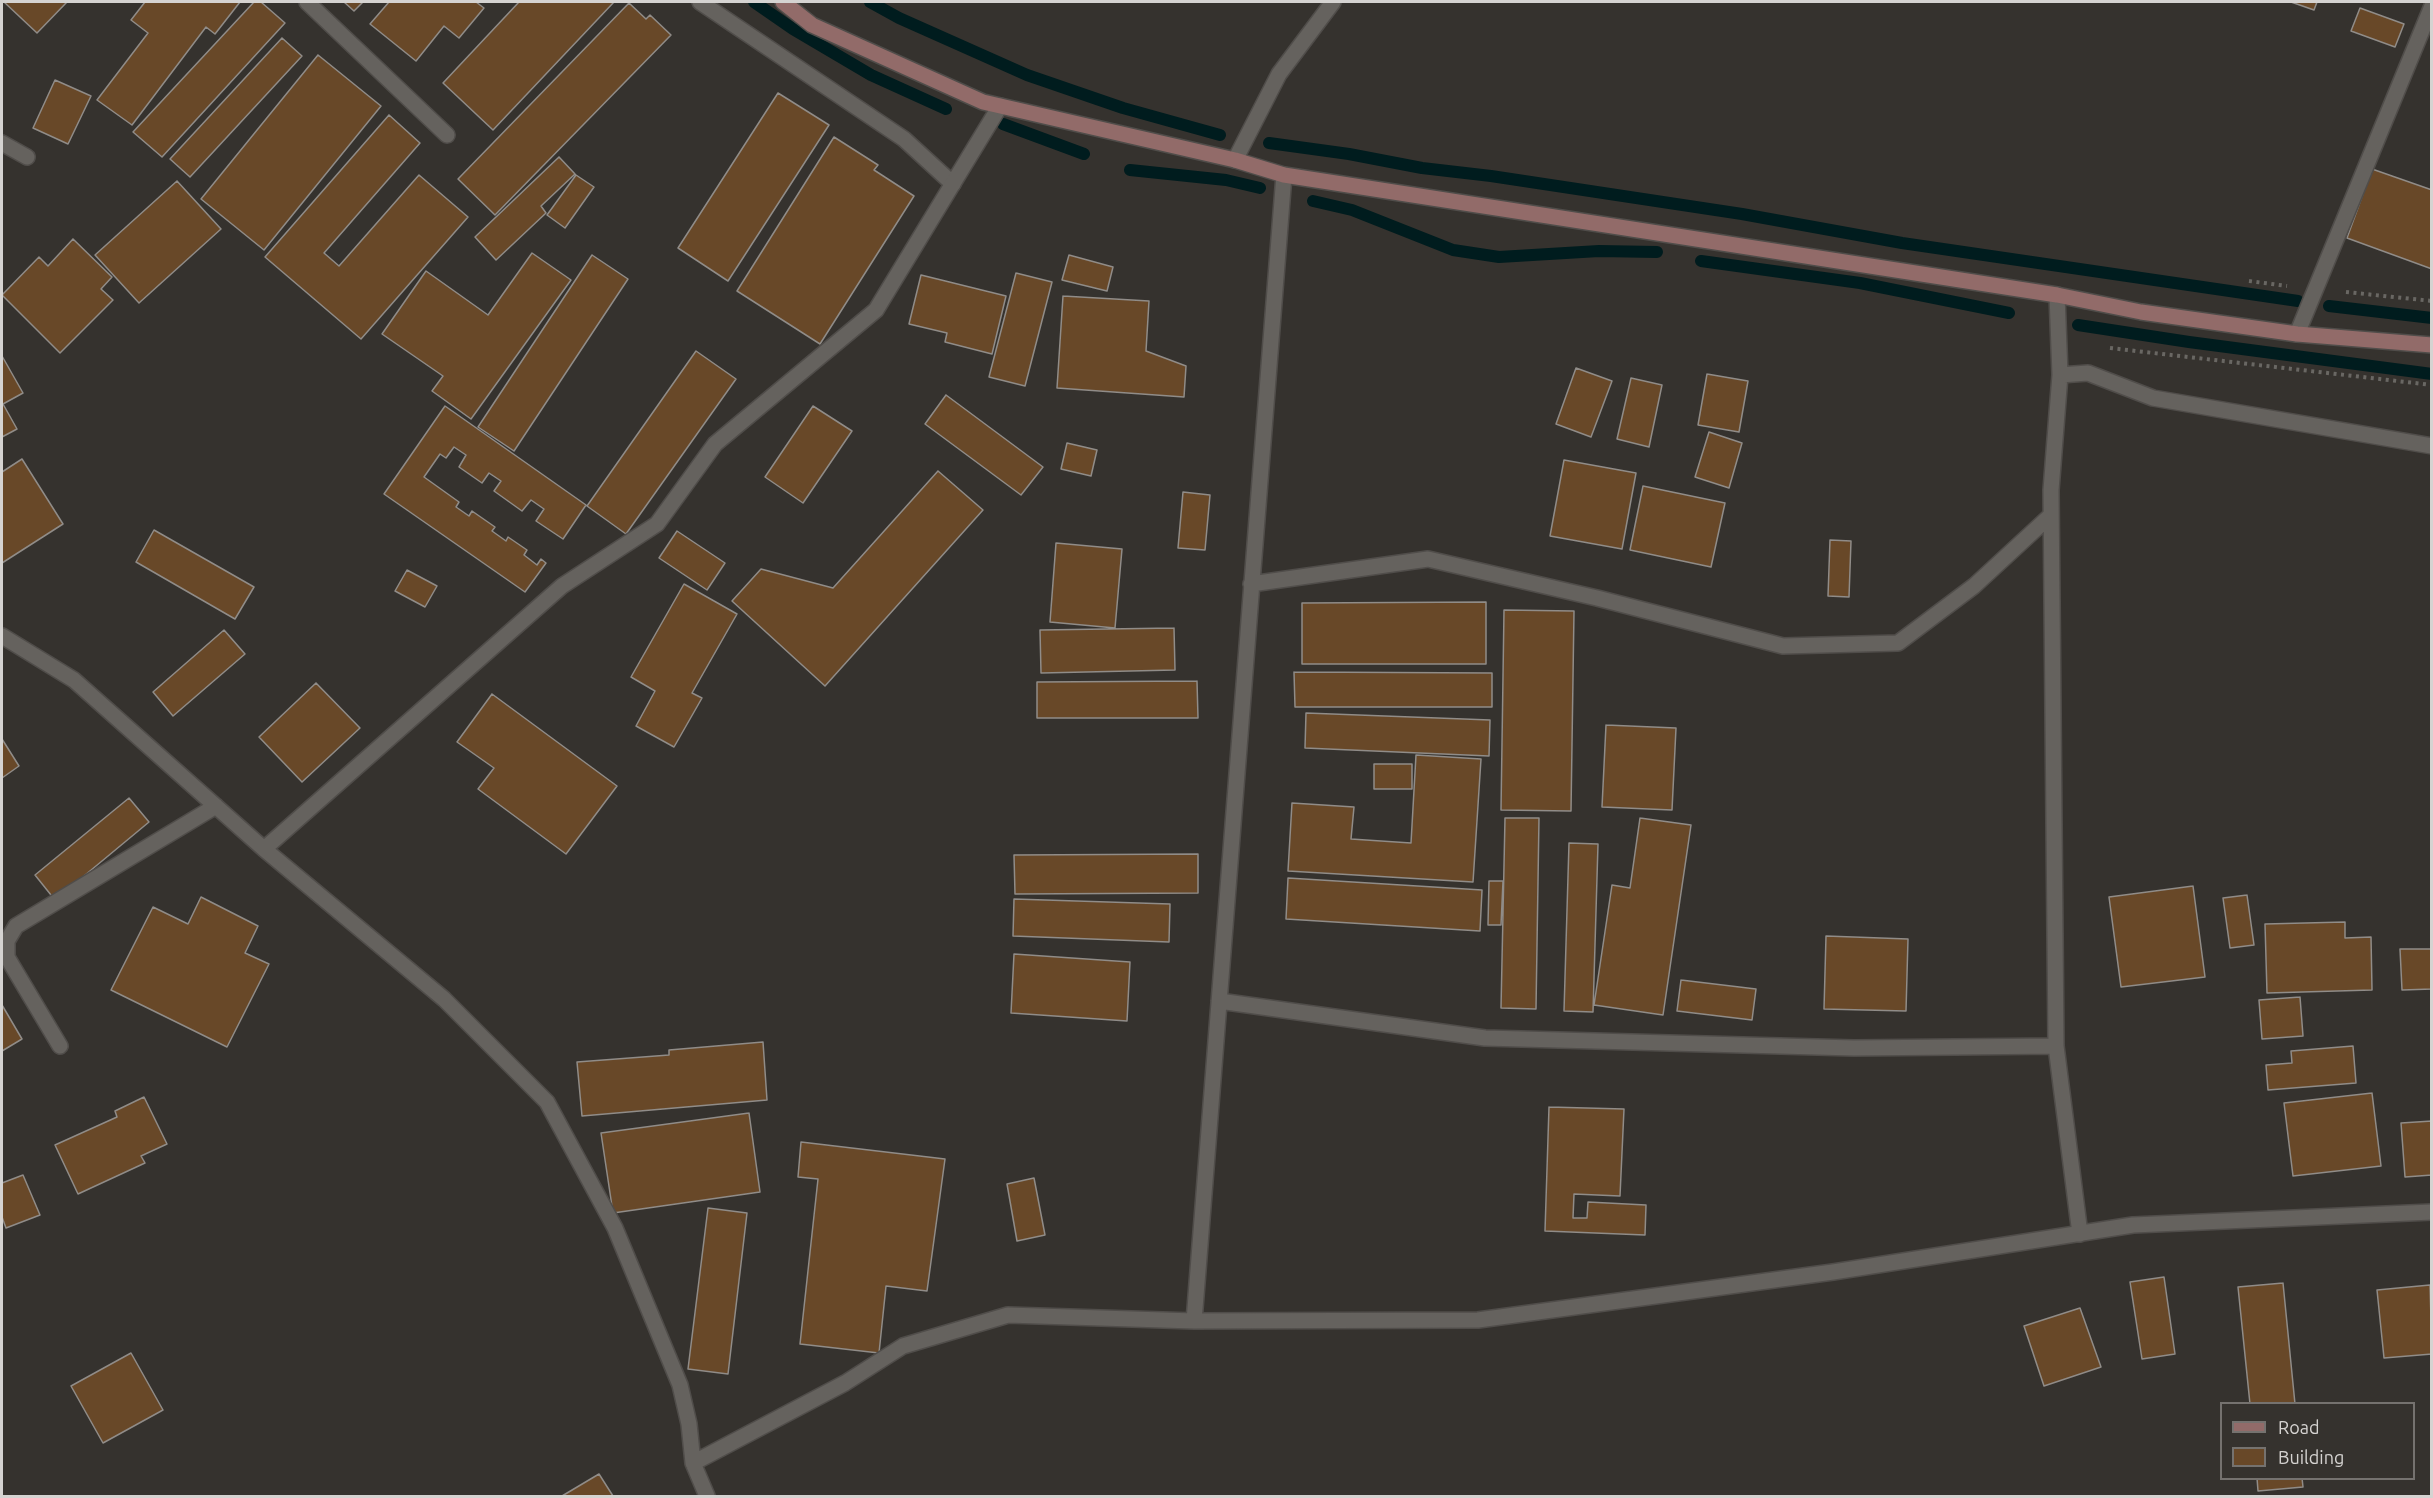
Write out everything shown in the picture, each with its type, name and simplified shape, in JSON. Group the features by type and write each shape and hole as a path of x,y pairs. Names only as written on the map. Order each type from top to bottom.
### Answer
{"street":[{"path":"308,2 447,135"},
{"path":"700,2 904,139 953,184"},
{"path":"783,2 812,25 983,102 1235,160 1284,175 2057,295 2141,312 2297,334 2432,345"},
{"path":"1235,160 1279,74 1333,2"},
{"path":"2297,334 2432,6"},
{"path":"264,849 562,586 657,524 715,444 876,310 1000,106"},
{"path":"2,143 27,157"},
{"path":"1194,1321 1284,175"},
{"path":"2057,295 2060,375 2050,490 2056,1046 2080,1234"},
{"path":"2060,375 2088,373 2153,398 2432,446"},
{"path":"1251,584 1428,559 1597,598 1783,646 1898,643 1974,586 2051,515"},
{"path":"2,636 74,681 264,849 444,999 547,1102 615,1228 680,1385 689,1424 693,1464 707,1497"},
{"path":"60,1046 7,957 7,941 16,926 216,806"},
{"path":"1219,1001 1485,1038 1854,1048 2056,1046"},
{"path":"693,1464 845,1383 903,1346 1008,1315 1194,1321 1478,1320 1833,1272 2133,1225 2432,1212"}],"path":[{"path":"2058,342 2432,385"}],"building":[{"path":"4,2 67,2 37,33"},
{"path":"145,2 240,2 215,34 206,27 132,125 97,100 148,33 131,20"},
{"path":"254,2 261,2 285,23 162,157 133,132"},
{"path":"344,2 363,2 354,11"},
{"path":"389,2 476,2 484,8 459,38 444,26 416,61 370,24"},
{"path":"519,2 614,2 493,130 443,83"},
{"path":"2291,2 2317,2 2314,10"},
{"path":"629,3 646,19 650,15 671,35 495,215 458,179"},
{"path":"2360,8 2404,24 2395,47 2351,31"},
{"path":"282,38 302,56 190,177 170,159"},
{"path":"318,55 381,106 264,250 201,199"},
{"path":"55,80 91,96 68,144 33,128"},
{"path":"778,93 829,125 728,281 678,248"},
{"path":"389,115 420,143 324,253 339,266 419,175 468,217 361,339 265,257"},
{"path":"834,137 878,165 874,170 914,196 820,344 737,291"},
{"path":"559,157 575,174 541,206 546,213 496,260 475,237"},
{"path":"2372,169 2432,190 2432,269 2347,238"},
{"path":"576,175 594,187 565,228 547,215"},
{"path":"177,181 221,229 139,303 95,255"},
{"path":"73,239 112,277 101,289 113,300 60,353 2,295 39,257 48,266"},
{"path":"532,253 571,280 471,419 432,391 443,376 382,334 426,271 488,315"},
{"path":"592,255 628,279 514,451 478,427"},
{"path":"1069,255 1113,267 1107,291 1062,280"},
{"path":"1016,273 1052,282 1025,386 989,377"},
{"path":"921,275 1006,296 992,354 945,342 947,333 909,324"},
{"path":"1063,296 1149,301 1146,351 1186,366 1184,397 1057,388"},
{"path":"696,351 736,379 626,534 587,506"},
{"path":"2,356 23,393 3,404 17,429 2,437"},
{"path":"1576,368 1612,381 1591,437 1556,424"},
{"path":"1707,374 1748,381 1739,432 1698,425"},
{"path":"1631,378 1662,385 1649,447 1617,439"},
{"path":"946,395 1043,467 1021,495 925,424"},
{"path":"445,406 586,505 563,539 536,521 544,509 531,500 522,511 494,491 501,481 489,473 482,483 459,467 466,455 454,447 446,458 440,454 424,477 459,502 456,507 469,516 472,511 495,527 492,531 506,541 508,537 527,550 524,555 537,565 541,559 546,563 525,592 384,494"},
{"path":"813,406 852,431 803,503 765,477"},
{"path":"1709,432 1742,443 1729,488 1695,477"},
{"path":"1067,443 1097,450 1091,476 1061,469"},
{"path":"22,459 63,524 2,563 2,472"},
{"path":"1564,460 1636,473 1622,549 1550,536"},
{"path":"938,471 983,510 825,686 732,601 761,569 833,588"},
{"path":"1643,486 1725,503 1711,567 1630,550"},
{"path":"1183,492 1210,495 1205,550 1178,548"},
{"path":"154,530 254,587 235,619 136,562"},
{"path":"677,531 725,563 707,590 659,558"},
{"path":"1830,540 1851,541 1849,597 1828,596"},
{"path":"1056,543 1122,549 1115,628 1050,622"},
{"path":"407,570 437,586 425,607 395,591"},
{"path":"684,584 737,614 692,693 702,698 674,747 636,726 655,691 631,677"},
{"path":"1486,602 1486,664 1302,664 1302,603"},
{"path":"1504,610 1574,611 1571,811 1501,810"},
{"path":"1174,628 1175,670 1041,673 1040,630"},
{"path":"224,630 245,654 173,716 153,692"},
{"path":"1294,672 1492,673 1492,707 1295,707"},
{"path":"1197,681 1198,718 1037,718 1037,682"},
{"path":"316,683 360,728 302,782 259,737"},
{"path":"492,694 617,786 566,854 478,789 494,768 457,742"},
{"path":"1306,713 1490,720 1489,756 1305,748"},
{"path":"1606,725 1676,728 1672,810 1602,807"},
{"path":"2,739 19,766 2,778"},
{"path":"1416,755 1481,759 1473,882 1288,871 1292,803 1354,807 1351,839 1411,843"},
{"path":"1374,764 1412,764 1412,789 1374,789"},
{"path":"129,798 149,822 55,900 35,875"},
{"path":"1505,818 1539,818 1536,1009 1501,1008"},
{"path":"1640,818 1691,825 1663,1015 1594,1005 1612,885 1630,888"},
{"path":"1569,843 1598,844 1593,1012 1564,1011"},
{"path":"1198,854 1198,893 1015,894 1014,855"},
{"path":"1288,878 1482,890 1480,931 1286,919"},
{"path":"1489,881 1503,881 1501,925 1488,925"},
{"path":"2193,886 2205,977 2121,987 2109,897"},
{"path":"2247,895 2254,945 2230,948 2223,898"},
{"path":"201,897 258,926 245,953 269,964 227,1047 111,990 153,907 188,924"},
{"path":"1014,899 1170,904 1169,942 1013,936"},
{"path":"2345,922 2345,938 2371,937 2372,990 2267,993 2265,924"},
{"path":"1826,936 1908,939 1906,1011 1824,1009"},
{"path":"2400,949 2432,949 2432,989 2402,990"},
{"path":"1014,954 1130,962 1127,1021 1011,1013"},
{"path":"1681,980 1756,989 1752,1020 1677,1011"},
{"path":"2300,997 2303,1036 2262,1039 2259,1000"},
{"path":"2,1005 22,1039 2,1051"},
{"path":"763,1042 767,1100 582,1116 577,1062 669,1055 669,1050"},
{"path":"2353,1046 2356,1083 2268,1090 2266,1065 2292,1063 2291,1051"},
{"path":"2372,1093 2381,1166 2293,1176 2284,1103"},
{"path":"144,1097 167,1144 141,1156 145,1163 78,1194 55,1145 117,1117 115,1111"},
{"path":"1549,1107 1624,1109 1620,1196 1574,1194 1573,1218 1587,1218 1588,1202 1646,1205 1645,1235 1545,1231"},
{"path":"749,1113 760,1192 613,1213 601,1133"},
{"path":"2432,1121 2432,1175 2405,1177 2401,1123"},
{"path":"801,1142 945,1159 927,1291 886,1286 879,1353 800,1344 818,1179 798,1177"},
{"path":"23,1175 40,1215 6,1228 2,1217 2,1183"},
{"path":"1034,1178 1045,1235 1017,1241 1007,1184"},
{"path":"708,1208 747,1213 728,1374 688,1369"},
{"path":"2164,1277 2175,1354 2142,1359 2130,1282"},
{"path":"2283,1283 2295,1402 2250,1402 2238,1287"},
{"path":"2430,1285 2432,1354 2384,1358 2377,1290"},
{"path":"2080,1308 2101,1367 2044,1386 2024,1326"},
{"path":"131,1353 163,1410 103,1443 71,1386"},
{"path":"599,1474 613,1496 562,1496"},
{"path":"2257,1480 2302,1480 2303,1487 2258,1491"}],"waterway":[{"path":"754,2 793,29 871,75 946,109"},
{"path":"870,2 899,18 1027,75 1123,108 1220,135"},
{"path":"1003,124 1084,154"},
{"path":"1269,143 1349,154 1422,168 1491,176 1742,214 1902,243 2298,301"},
{"path":"1130,170 1226,180 1260,188"},
{"path":"1313,201 1352,210 1453,250 1499,257 1599,251 1657,252"},
{"path":"1701,261 1860,283 2009,313"},
{"path":"2329,306 2432,318"},
{"path":"2078,325 2432,374"}]}
